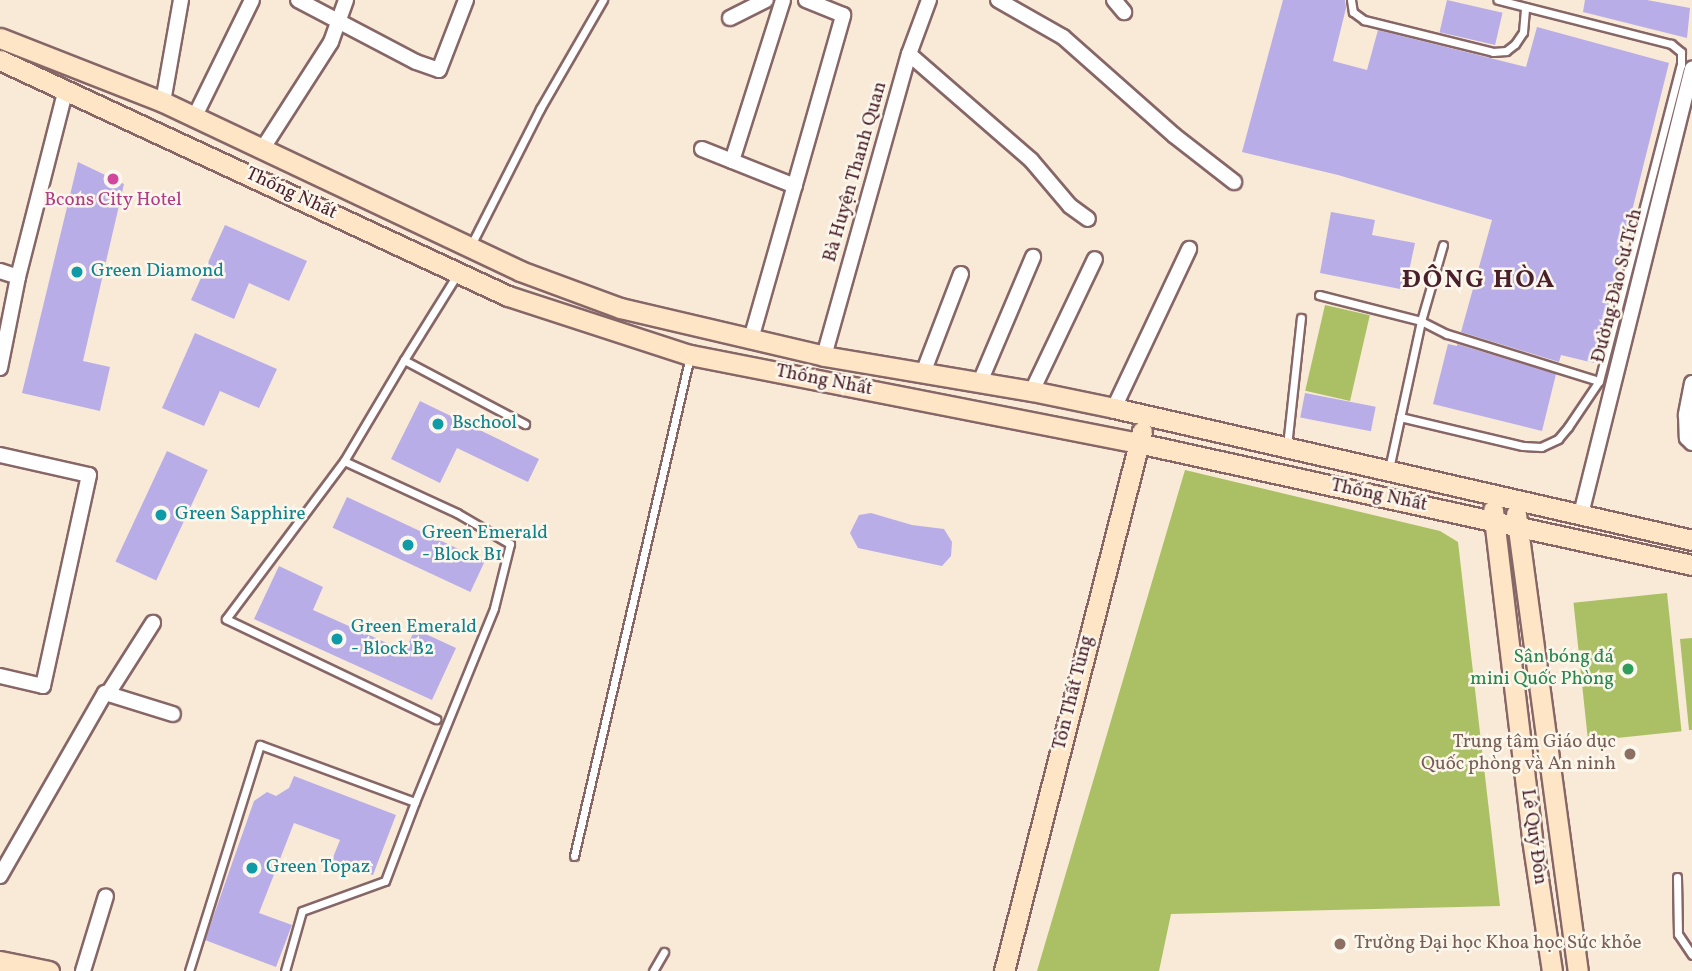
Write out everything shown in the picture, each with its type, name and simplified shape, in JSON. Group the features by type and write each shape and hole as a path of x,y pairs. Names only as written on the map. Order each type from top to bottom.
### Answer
{"main road":[{"name":"Thống Nhất","path":"0,38 163,102 520,271 620,308 824,356 1032,391 1114,408 1388,473 1692,540"},
{"name":"Thống Nhất","path":"0,60 184,143 508,296 690,355 1138,443 1692,565"},
{"path":"184,143 194,118"},
{"name":"Tôn Thất Tùng","path":"1004,971 1146,416"},
{"name":"Lê Quý Đôn","path":"1490,494 1532,839 1552,971"},
{"name":"Lê Quý Đôn","path":"1513,500 1578,971"},
{"path":"1532,839 1558,834"},
{"path":"0,961 49,971"}],"street":[{"path":"163,102 181,0"},
{"path":"194,118 252,0"},
{"path":"298,0 336,22 439,71 466,0"},
{"path":"263,148 331,42 346,0"},
{"path":"730,19 766,0"},
{"path":"732,161 783,0"},
{"path":"751,340 844,15 806,0"},
{"name":"Bà Huyện Thanh Quan","path":"824,356 909,54 929,0"},
{"path":"998,0 1027,20 1063,37 1175,136 1234,182"},
{"path":"909,54 1031,160 1070,206 1087,219"},
{"name":"Đường Đào Sư Tích","path":"1581,514 1692,69"},
{"path":"0,368 18,277 66,89"},
{"path":"702,149 795,186"},
{"path":"1114,408 1189,249"},
{"path":"980,383 1033,257"},
{"path":"1032,391 1094,259"},
{"path":"0,271 18,277"},
{"path":"923,373 961,274"},
{"path":"1692,383 1686,415 1687,438 1692,443"},
{"path":"0,455 89,475 43,686 0,676"},
{"path":"0,876 105,693 109,692 153,623"},
{"path":"109,692 173,714"},
{"path":"83,971 106,896"}],"lane":[{"path":"470,247 540,109 603,0"},
{"path":"1351,0 1353,12 1364,20 1493,52 1506,51 1515,44 1522,32 1525,7"},
{"path":"1400,417 1522,446 1541,447 1558,439 1599,381 1681,65 1681,52 1671,44 1498,0"},
{"path":"1388,473 1421,321 1443,246"},
{"path":"436,719 226,620 344,461 457,274"},
{"path":"1320,295 1421,321 1447,334 1599,381"},
{"path":"1287,448 1301,318"},
{"path":"574,856 690,355"},
{"path":"404,360 525,424"},
{"path":"285,971 302,911 385,881 494,608 510,544 457,513 344,461"},
{"path":"189,971 260,745 415,802"},
{"path":"1677,877 1678,934 1692,955"},
{"path":"653,971 664,952"}],"green space":[{"path":"1325,305 1370,315 1350,401 1305,391"},
{"path":"1185,470 1440,531 1458,542 1500,906 1171,914 1159,971 1037,971"},
{"path":"1667,593 1682,731 1588,741 1574,603"},
{"path":"1692,638 1692,730 1689,730 1680,639"}],"building":[{"path":"1283,0 1345,0 1346,8 1333,61 1367,70 1378,30 1526,67 1537,27 1669,63 1594,363 1561,355 1559,362 1461,332 1492,220 1338,175 1242,152"},
{"path":"1447,0 1503,13 1495,45 1440,32"},
{"path":"1585,0 1647,0 1690,8 1687,38 1583,12"},
{"name":"Green Diamond","path":"78,162 124,184 83,361 110,367 100,411 22,393"},
{"path":"1331,212 1375,220 1372,235 1415,243 1405,290 1320,273"},
{"path":"225,225 307,261 289,301 249,283 234,319 191,300"},
{"path":"195,333 277,369 259,408 220,391 204,426 162,408"},
{"path":"1448,344 1457,344 1556,374 1542,431 1433,404"},
{"path":"1305,393 1376,407 1371,431 1300,418"},
{"name":"Bschool","path":"420,401 539,459 528,482 457,448 440,483 391,459"},
{"name":"Green Sapphire","path":"167,451 208,470 156,581 115,562"},
{"name":"Green Emerald - Block B1","path":"347,497 485,561 470,592 333,528"},
{"path":"871,513 912,525 944,529 952,542 951,556 942,566 858,548 850,533 859,515"},
{"name":"Green Emerald - Block B2","path":"279,566 323,587 313,610 405,651 415,629 456,648 432,700 254,619"},
{"name":"Green Topaz","path":"294,776 396,815 373,875 332,860 340,840 294,823 259,913 292,925 276,967 205,940 254,801 267,792 276,796 289,788"}],"place":[{"name":"Bcons City Hotel","path":"113,179"},
{"name":"Green Diamond","path":"77,272"},
{"name":"Bschool","path":"438,424"},
{"name":"Green Sapphire","path":"161,515"},
{"name":"Green Emerald - Block B1","path":"408,545"},
{"name":"Green Emerald - Block B2","path":"337,639"},
{"name":"Sân bóng đá mini Quốc Phòng","path":"1628,669"},
{"name":"Trung tâm Giáo dục Quốc phòng và An ninh","path":"1630,754"},
{"name":"Green Topaz","path":"252,868"},
{"name":"Trường Đại học Khoa học Sức khỏe","path":"1340,944"}],"district":[{"name":"ĐÔNG HÒA","path":"1479,281"}]}
